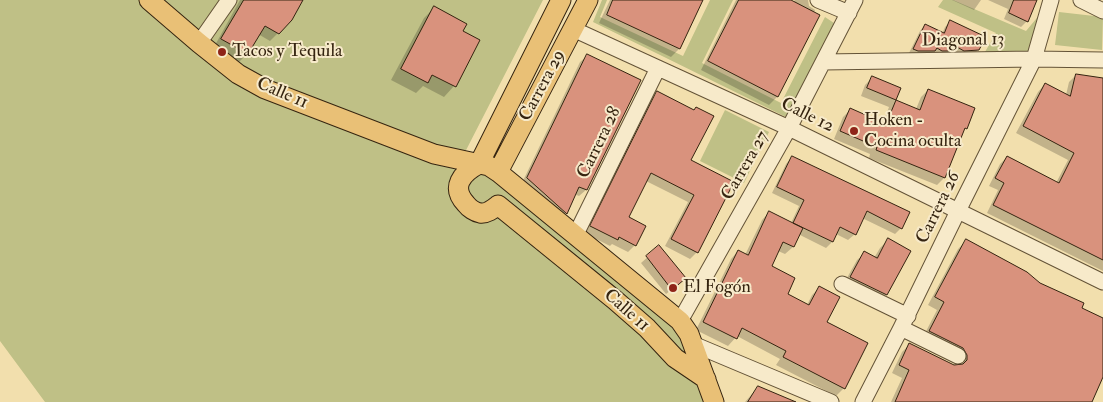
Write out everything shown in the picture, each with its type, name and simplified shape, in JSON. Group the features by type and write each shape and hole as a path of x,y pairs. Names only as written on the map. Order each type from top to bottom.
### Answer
{"main road":[{"name":"Calle 11","path":"149,0 198,43 238,74 265,89 434,154 489,166 576,234 680,321"},
{"name":"Carrera 29","path":"479,164 561,0"},
{"name":"Carrera 29","path":"498,172 588,0"},
{"path":"434,154 458,186 460,198 469,207 480,213 488,212 498,205 504,196 504,184 498,172"},
{"path":"458,186 461,178 468,170 479,164"},
{"name":"Calle 11","path":"498,205 615,300 647,328 675,358 706,379"},
{"path":"680,321 689,334 714,402"}],"street":[{"path":"198,43 229,0"},
{"path":"818,0 852,6"},
{"name":"Carrera 26","path":"863,402 905,322 1034,59 1051,0"},
{"path":"1081,0 1103,11"},
{"name":"Carrera 27","path":"680,321 789,128 852,6"},
{"name":"Calle 12","path":"573,29 789,128 1103,282"},
{"name":"Diagonal 13","path":"823,62 1103,60"},
{"name":"Carrera 28","path":"576,234 658,68"},
{"path":"842,284 958,356"},
{"path":"693,344 831,402"}],"green space":[{"path":"0,0 543,0 462,158 475,163 679,332 705,402 45,402 0,341"},
{"path":"602,0 607,0 600,17 683,56 710,0 733,0 702,63 781,103 825,17 834,23 786,117 593,22"},
{"path":"943,0 953,0 1026,31 1046,7 1029,57 982,57 996,33 938,7"},
{"path":"1059,12 1103,17 1102,50 1055,45"},
{"path":"725,110 769,132 744,183 700,161"}],"building":[{"path":"244,0 303,0 292,20 279,34 265,26 248,54 221,39"},
{"path":"613,0 703,0 680,49 607,15"},
{"path":"739,0 791,0 820,15 778,97 708,61"},
{"path":"1014,0 1037,0 1028,22 1009,13"},
{"path":"434,6 467,24 463,31 480,40 456,87 432,75 428,83 401,69"},
{"path":"950,20 986,37 979,50 964,51 957,47 955,51 942,51 937,48 935,51 918,51 913,49 925,24 944,33"},
{"path":"587,54 641,80 587,190 579,187 567,214 527,178"},
{"path":"1076,74 1103,78 1103,260 993,205 1004,183 995,178 1007,156 1059,183 1074,153 1023,126 1045,83 1070,96"},
{"path":"872,76 901,88 896,100 867,88"},
{"path":"928,89 975,108 945,178 876,150 877,147 840,131 850,108 886,124 896,100 920,110"},
{"path":"657,91 694,110 696,107 714,116 691,160 734,182 698,253 671,239 694,195 651,173 629,217 646,226 636,246 619,237 618,240 590,226"},
{"path":"792,156 910,212 902,229 867,211 856,235 840,227 833,242 793,223 804,200 777,187"},
{"path":"769,211 803,228 794,247 783,242 772,266 795,278 788,294 809,305 819,286 840,297 827,322 868,343 845,389 783,357 786,351 742,328 737,339 703,322 738,250 748,255"},
{"path":"888,238 911,251 887,295 850,277 864,251 877,258"},
{"path":"966,239 1027,272 1040,283 1084,303 1082,308 1103,318 1103,377 1092,402 895,402 909,370 899,365 909,343 954,365 963,364 967,360 967,355 963,348 929,331 944,302 935,297"},
{"path":"659,245 686,278 672,290 646,256"},
{"path":"758,386 796,402 748,402"}],"place":[{"name":"Tacos y Tequila","path":"222,52"},
{"name":"Hoken - Cocina oculta","path":"854,131"},
{"name":"El Fogón","path":"673,288"}]}
